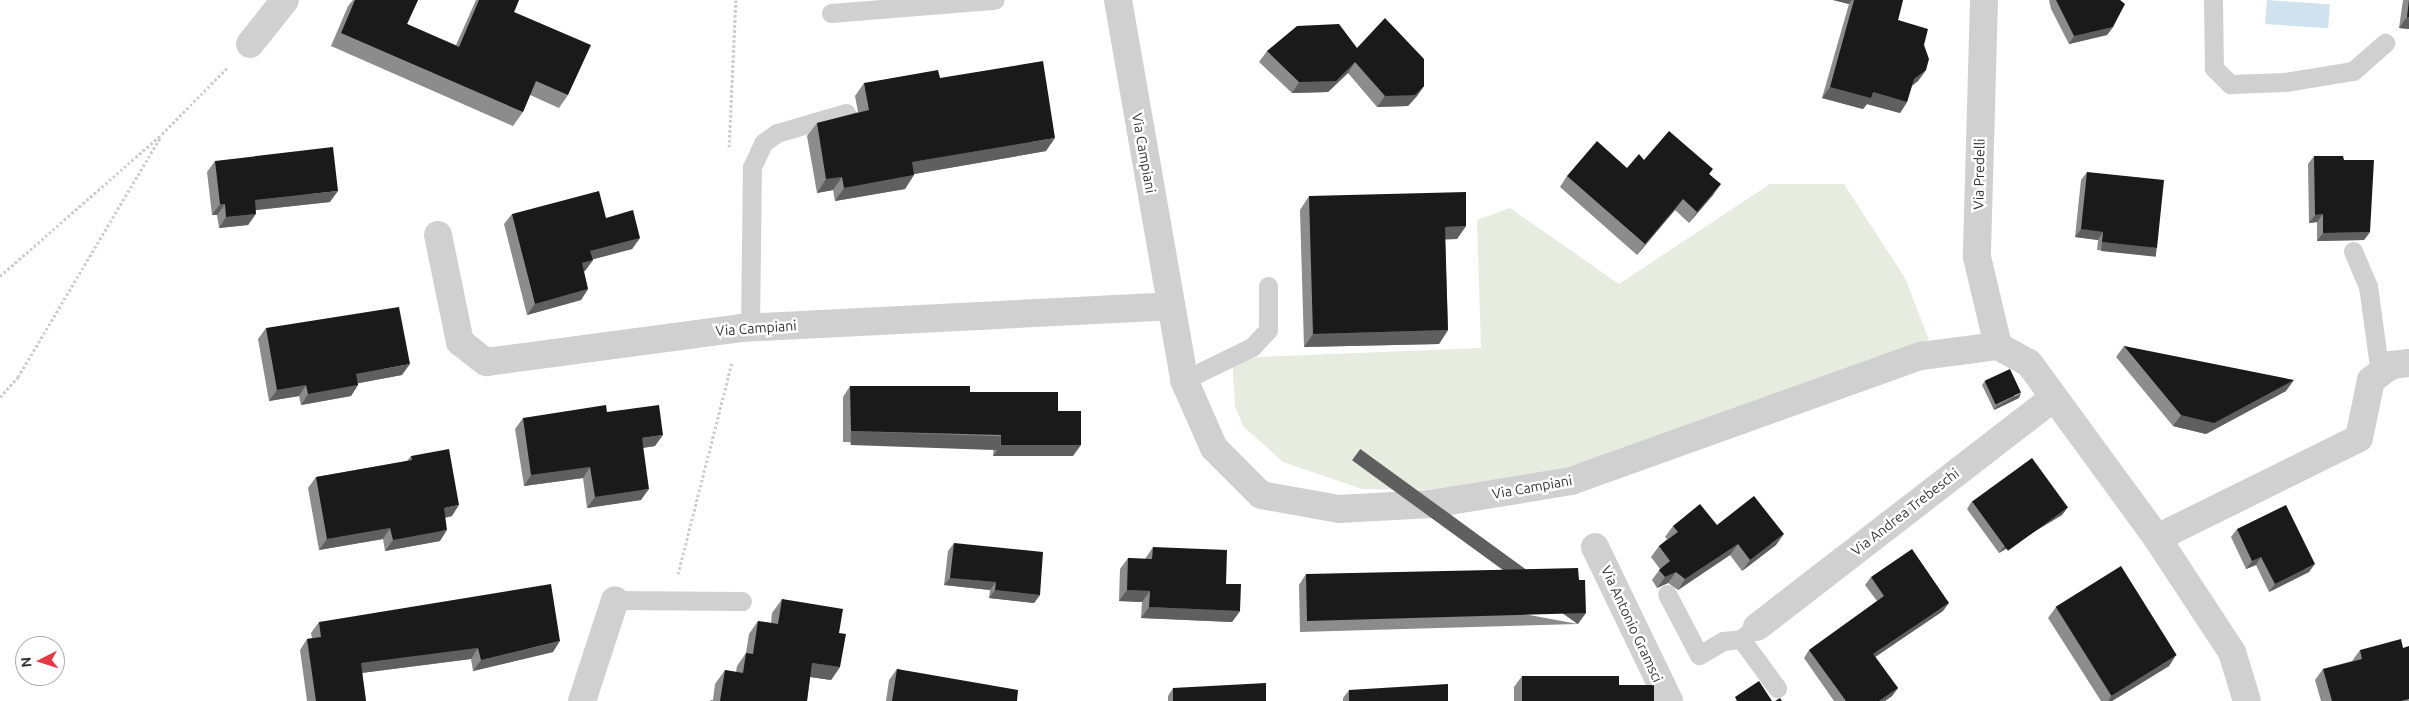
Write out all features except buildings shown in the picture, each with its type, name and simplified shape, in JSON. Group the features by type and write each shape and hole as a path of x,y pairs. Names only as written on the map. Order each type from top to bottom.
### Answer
{"street":[{"path":"250,44 285,0"},
{"name":"Via Campiani","path":"1118,0 1184,380 1214,448 1261,495 1339,508 1430,504 1571,481 1921,356 1998,346"},
{"name":"Via Predelli","path":"1984,0 1977,257 1998,346"},
{"name":"Via Campiani","path":"438,235 460,342 486,362 750,327 1170,306"},
{"path":"1998,346 2029,363 2157,538 2232,652 2247,701"},
{"path":"2157,538 2359,438 2371,380 2392,365 2409,363"},
{"name":"Via Andrea Trebeschi","path":"1749,633 2053,398"},
{"name":"Via Antonio Gramsci","path":"1595,547 1669,701"},
{"path":"582,701 614,600"}],"lane":[{"path":"831,13 994,0"},
{"path":"2213,0 2214,68 2230,84 2286,82 2353,71 2385,43"},
{"path":"750,327 752,167 763,143 777,133 846,113"},
{"path":"2354,251 2368,286 2380,374"},
{"path":"1184,380 1252,347 1268,330 1268,286"},
{"path":"1667,594 1699,655 1724,641 1749,633 1777,688"},
{"path":"614,600 742,602"}],"path":[{"path":"0,276 162,134 250,44"},
{"path":"0,397 18,377 162,134"},
{"path":"676,584 734,356"}],"shaded area":[{"path":"1770,184 1844,184 1905,278 1929,340 1585,463 1469,490 1362,489 1283,462 1243,426 1235,406 1232,358 1481,348 1477,220 1510,208 1619,284"}],"water":[{"path":"2267,0 2330,4 2328,28 2265,24"}]}
